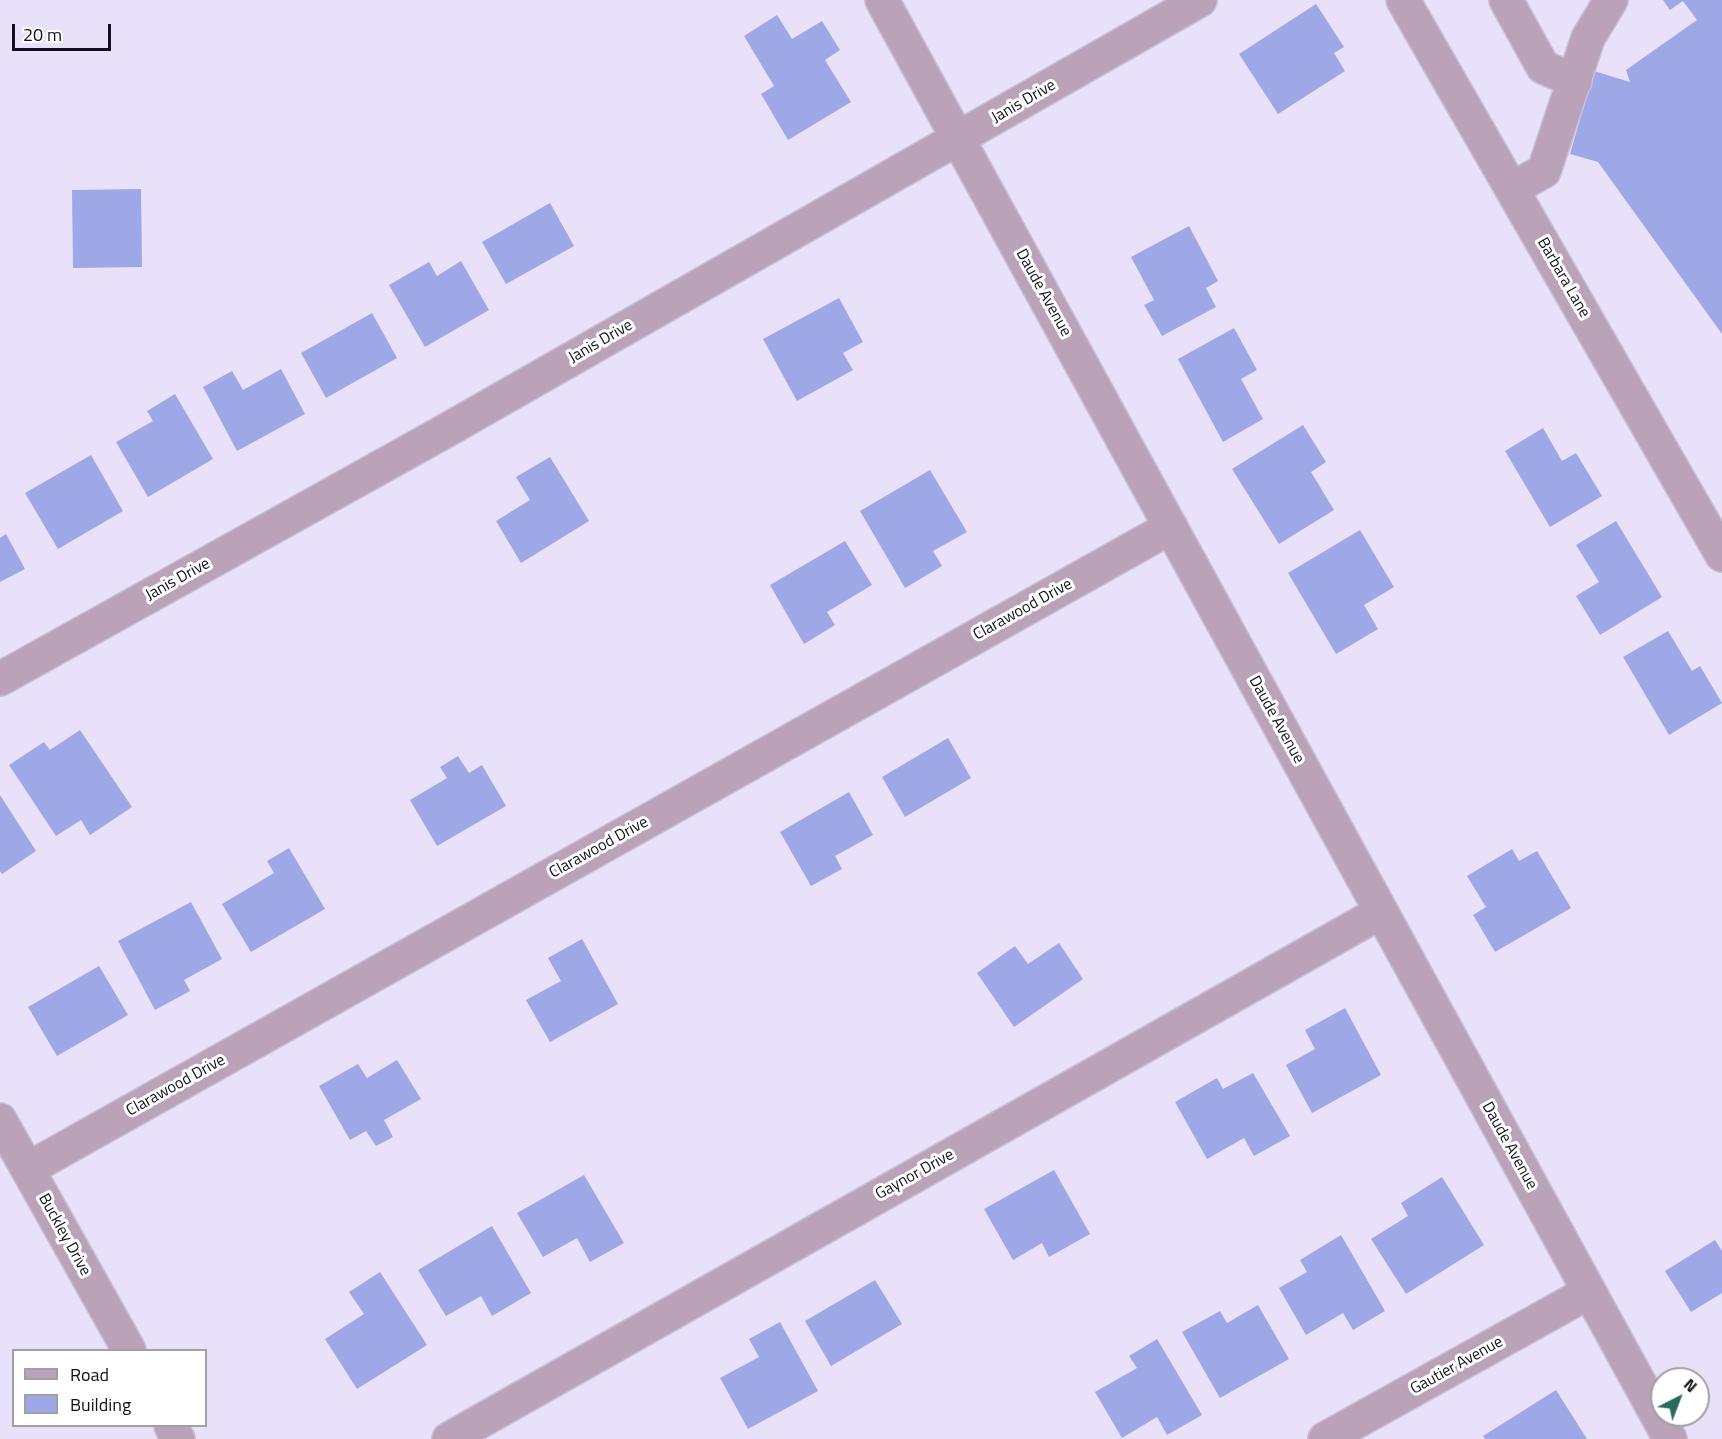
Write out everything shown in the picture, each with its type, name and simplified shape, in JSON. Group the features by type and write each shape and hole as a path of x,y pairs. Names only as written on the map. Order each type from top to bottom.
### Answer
{"street":[{"name":"Daude Avenue","path":"882,0 1670,1439"},
{"name":"Janis Drive","path":"0,679 461,422 1200,0"},
{"name":"Barbara Lane","path":"1403,0 1721,550"},
{"path":"1506,0 1543,68 1575,81"},
{"path":"1512,189 1544,171 1588,38 1611,0"},
{"name":"Clarawood Drive","path":"28,1169 1171,527"},
{"name":"Gaynor Drive","path":"449,1439 1381,912"},
{"name":"Buckley Drive","path":"0,1120 128,1349"},
{"name":"Gautier Avenue","path":"1325,1439 1589,1292"}],"building":[{"path":"1663,0 1722,0 1722,334 1598,162 1570,154 1594,71 1630,82 1626,70 1697,20 1683,1 1670,10"},
{"path":"1316,4 1344,47 1334,53 1345,71 1278,114 1239,54"},
{"path":"777,15 792,39 822,21 840,50 825,60 851,102 788,140 761,94 774,86 744,36"},
{"path":"141,189 142,267 73,268 72,190"},
{"path":"550,203 574,246 506,284 482,242"},
{"path":"1189,226 1218,281 1206,288 1216,307 1162,336 1144,305 1154,300 1131,257"},
{"path":"461,261 489,310 425,347 389,285 429,262 437,276"},
{"path":"839,298 863,342 843,353 853,370 797,401 763,339"},
{"path":"372,313 397,358 326,398 301,353"},
{"path":"1234,328 1257,370 1241,379 1263,419 1223,442 1178,359"},
{"path":"281,369 305,414 237,451 203,387 232,371 243,390"},
{"path":"175,394 213,459 148,497 116,442 153,421 147,411"},
{"path":"1303,425 1326,462 1311,472 1334,510 1279,544 1232,469"},
{"path":"1543,428 1562,461 1576,453 1602,496 1550,527 1505,451"},
{"path":"91,455 123,511 58,549 25,493"},
{"path":"550,457 589,521 521,563 496,521 530,500 516,477"},
{"path":"930,470 967,532 933,551 942,566 905,588 860,511"},
{"path":"1616,521 1662,597 1600,635 1576,596 1599,582 1576,545"},
{"path":"1360,530 1394,587 1364,605 1378,629 1336,654 1288,573"},
{"path":"6,534 25,569 0,582 0,538"},
{"path":"845,541 872,585 827,612 835,625 804,644 770,585"},
{"path":"1668,631 1692,671 1700,666 1722,703 1669,735 1623,657"},
{"path":"80,730 132,807 90,835 81,820 56,836 9,765 44,742 50,750"},
{"path":"948,738 971,778 905,817 882,777"},
{"path":"458,756 469,773 482,765 506,806 437,846 410,800 447,778 440,767"},
{"path":"849,792 873,835 835,856 842,869 811,886 780,832"},
{"path":"0,795 36,851 2,874 0,871"},
{"path":"289,848 325,909 251,952 222,904 274,873 267,861"},
{"path":"1512,849 1519,861 1537,851 1571,908 1495,952 1473,915 1486,907 1467,876"},
{"path":"191,902 222,959 184,980 190,991 155,1010 118,941"},
{"path":"582,939 618,1004 550,1042 526,1000 561,981 548,958"},
{"path":"1059,943 1083,979 1014,1027 977,973 1015,946 1028,964"},
{"path":"99,966 128,1015 57,1056 28,1007"},
{"path":"1345,1008 1381,1075 1312,1113 1286,1065 1315,1049 1305,1030"},
{"path":"397,1060 421,1099 384,1120 393,1137 376,1146 366,1131 350,1140 319,1086 358,1064 367,1078"},
{"path":"1253,1073 1290,1136 1254,1156 1244,1138 1207,1159 1175,1102 1217,1078 1223,1089"},
{"path":"1054,1170 1090,1234 1049,1257 1042,1243 1013,1260 984,1209"},
{"path":"584,1175 624,1243 590,1262 577,1238 543,1257 517,1213"},
{"path":"1442,1177 1484,1245 1406,1294 1371,1239 1408,1216 1401,1203"},
{"path":"492,1226 531,1293 492,1316 481,1296 446,1316 418,1270"},
{"path":"1341,1235 1385,1311 1353,1330 1343,1313 1306,1335 1279,1288 1307,1272 1300,1260"},
{"path":"1715,1240 1722,1251 1722,1293 1691,1312 1665,1271"},
{"path":"380,1272 427,1345 357,1389 325,1339 364,1314 349,1292"},
{"path":"875,1280 902,1324 831,1366 805,1321"},
{"path":"1258,1305 1289,1359 1220,1398 1182,1332 1220,1311 1227,1323"},
{"path":"780,1322 818,1391 748,1429 720,1378 759,1357 749,1339"},
{"path":"1157,1339 1202,1415 1167,1435 1157,1417 1122,1438 1095,1392 1137,1368 1129,1356"},
{"path":"1556,1390 1587,1439 1485,1439 1483,1436"}]}
